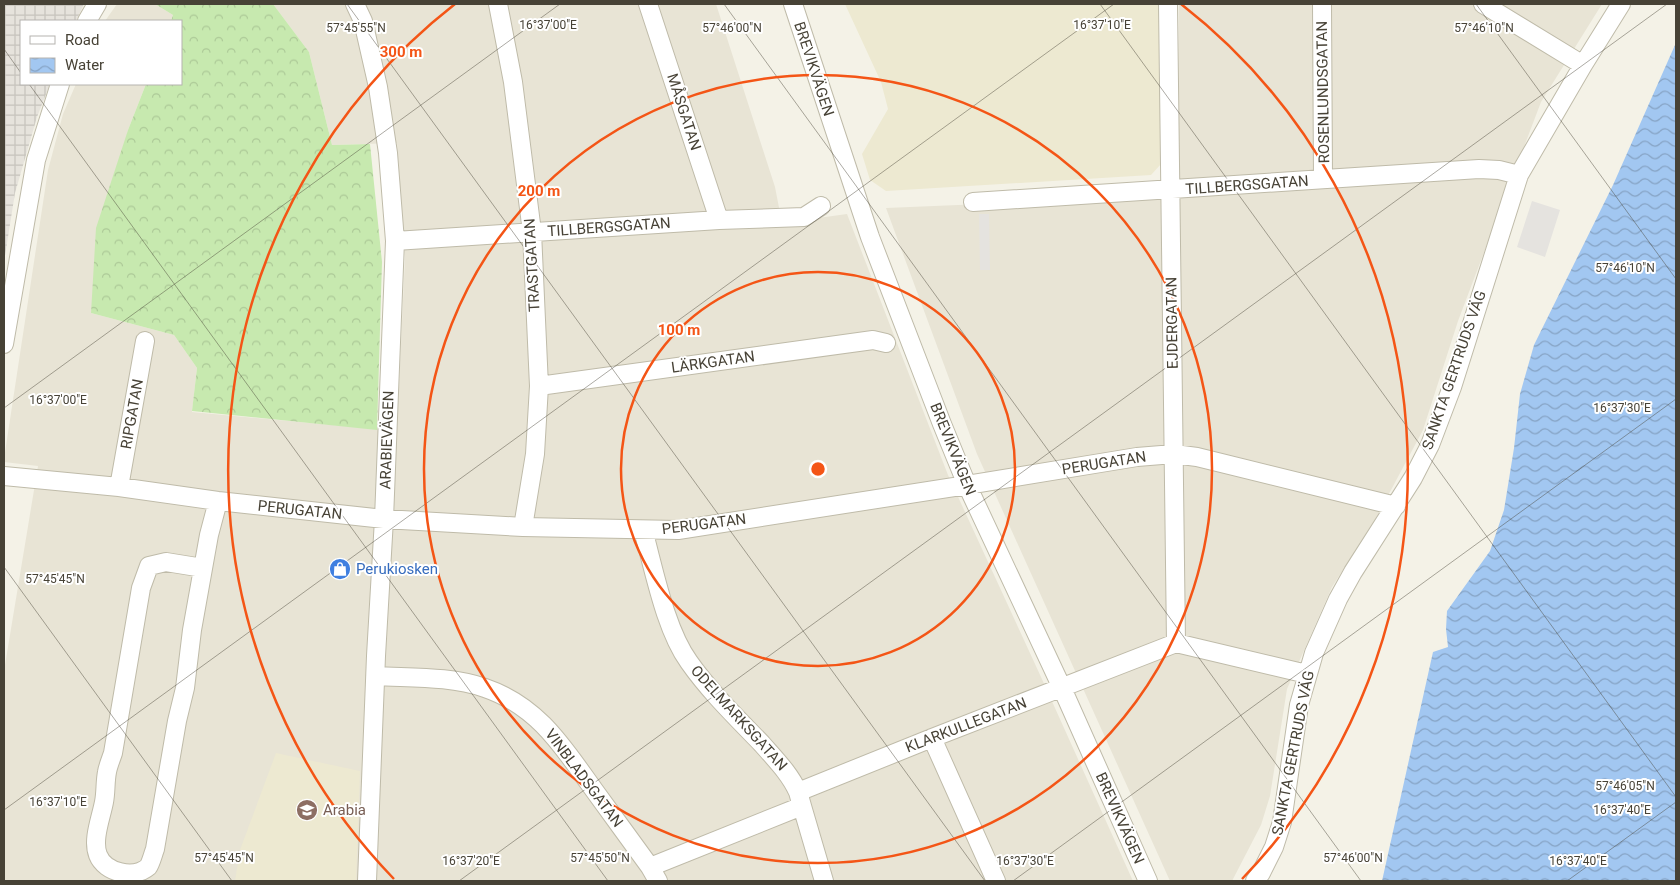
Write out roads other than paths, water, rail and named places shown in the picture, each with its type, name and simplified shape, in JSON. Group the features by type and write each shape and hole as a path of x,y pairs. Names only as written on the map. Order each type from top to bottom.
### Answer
{"street":[{"path":"89,20 98,4"},
{"name":"ARABIEVÄGEN","path":"355,4 363,21 378,87 388,153 395,241 367,881"},
{"name":"TRASTGATAN","path":"498,4 513,82 532,232 539,386 535,454 523,527"},
{"name":"MÅSGATAN","path":"648,4 719,220"},
{"name":"BREVIKVÄGEN","path":"793,4 870,237 967,485 1062,688 1148,881"},
{"name":"EJDERGATAN","path":"1168,4 1176,643"},
{"name":"ROSENLUNDSGATAN","path":"1322,4 1324,179"},
{"path":"1483,4 1583,65"},
{"name":"SANKTA GERTRUDS VÄG","path":"1255,881 1274,848 1282,822 1299,705 1314,653 1338,599 1353,572 1413,478 1430,445 1452,387 1519,174 1621,4"},
{"path":"4,344 8,299 36,160 60,85"},
{"name":"TILLBERGSGATAN","path":"973,202 1479,169 1519,174"},
{"name":"TILLBERGSGATAN","path":"395,241 719,220 804,217 821,206"},
{"name":"RIPGATAN","path":"119,487 145,340"},
{"name":"LÄRKGATAN","path":"539,386 873,340 886,343"},
{"name":"PERUGATAN","path":"4,476 119,487 218,501 384,519 523,527 678,530 1137,457 1174,454 1197,457 1396,506"},
{"path":"204,568 166,562 149,566 141,588 113,753 107,771 105,800 96,840 98,856 104,864 126,874 138,872 148,866 155,849 177,721 185,688 192,630 204,568 209,536 218,501"},
{"name":"ODELMARKSGATAN","path":"643,530 667,615 677,640 688,661 703,680 786,771 800,799 824,881"},
{"path":"1176,643 1307,674"},
{"name":"KLARKULLEGATAN","path":"654,874 800,799 932,738 1176,643"},
{"name":"VINBLADSGATAN","path":"376,676 438,679 485,687 508,697 528,710 545,725 562,745 654,874"},
{"path":"932,738 996,881"}],"water":[{"path":"1675,45 1676,881 1382,881 1433,652 1448,647 1447,611 1490,551 1504,510 1520,394 1534,345 1613,185"}],"place":[{"name":"Perukiosken","path":"340,569"},
{"name":"Arabia","path":"307,810"}]}
